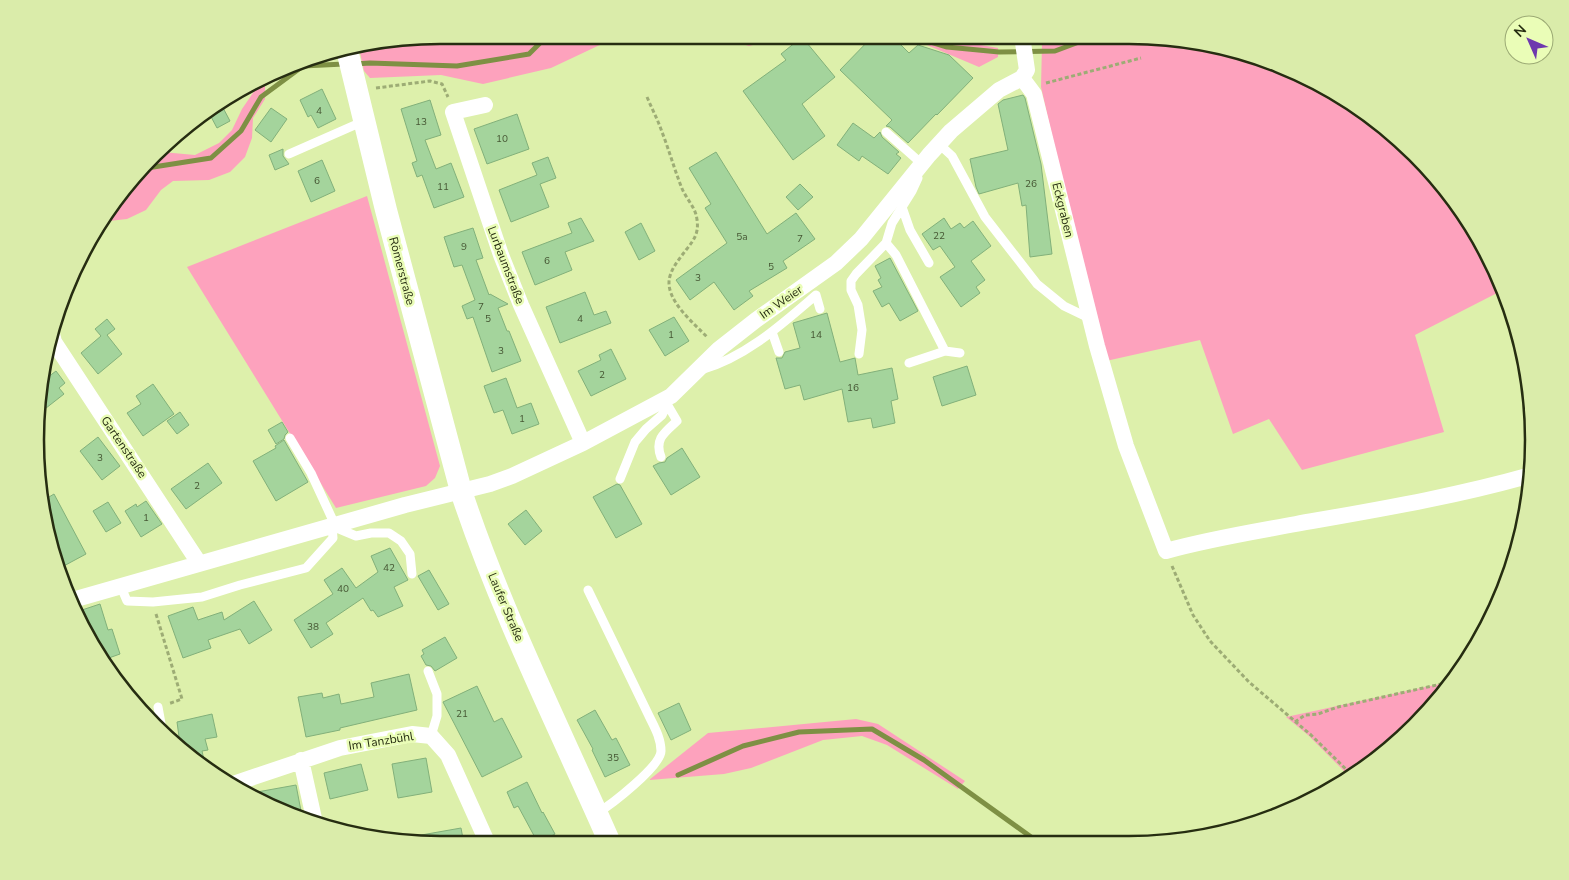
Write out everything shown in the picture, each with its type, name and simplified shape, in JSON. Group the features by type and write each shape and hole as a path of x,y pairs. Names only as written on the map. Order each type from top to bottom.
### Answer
{"main road":[{"name":"Römerstraße","path":"348,54 386,210 461,491"},
{"name":"Laufer Straße","path":"461,491 476,536 502,601 607,836"}],"street":[{"path":"1023,44 1026,78"},
{"name":"Im Weier","path":"461,491 512,476 669,400 719,349 836,263 861,239 951,131 1000,90 1026,78"},
{"name":"Eckgraben","path":"1026,78 1034,94 1097,346 1126,446 1166,552"},
{"path":"453,112 485,105"},
{"name":"Lurbaumstraße","path":"453,112 500,255 582,443"},
{"name":"Gartenstraße","path":"55,344 199,563"},
{"path":"1166,552 1240,534 1495,486 1523,477"},
{"path":"77,599 405,504 461,491"},
{"name":"Im Tanzbühl","path":"240,782 340,748 412,734 431,736 448,754 484,836"},
{"path":"301,760 313,815"}],"lane":[{"path":"290,154 364,121"},
{"path":"886,132 930,154 952,156 985,217 1037,284 1064,306 1091,319"},
{"path":"859,354 862,330 858,305 851,290 851,281 886,242 892,222 912,191 930,154"},
{"path":"902,207 910,230 929,262"},
{"path":"886,242 896,254 945,351"},
{"path":"696,372 717,366 742,352 772,332 816,295 820,309"},
{"path":"772,332 779,352"},
{"path":"909,363 945,351 960,353"},
{"path":"661,457 659,441 664,432 677,421 669,400"},
{"path":"620,479 635,442 646,428 662,415 669,400"},
{"path":"121,587 127,600 153,602 194,598 306,568 333,538 334,526 311,473 290,438"},
{"path":"334,526 356,536 371,533 389,533 402,541 410,554 412,574"},
{"path":"588,590 659,738 661,753 656,764 611,804 597,813"},
{"path":"428,671 437,694 437,716 431,736"},
{"path":"158,707 160,720"}],"path":[{"path":"1026,78 1141,58"},
{"path":"355,82 430,81 442,84 453,112"},
{"path":"647,97 666,141 681,187 696,213 697,220 695,240 673,268 669,278 669,286 673,298 682,310 719,349"},
{"path":"1166,552 1193,615 1210,641 1249,682 1311,735 1347,770"},
{"path":"158,621 182,699 158,707"},
{"path":"1295,722 1305,715 1318,714 1338,707 1441,684"}],"shaded area":[{"path":"440,44 602,44 551,68 483,84 441,75 370,78 364,71 360,52 388,47"},
{"path":"924,44 976,44 998,48 998,57 979,67"},
{"path":"1042,44 1129,44 1181,47 1232,57 1281,74 1327,97 1390,142 1427,179 1458,220 1472,242 1497,293 1415,335 1444,432 1302,470 1269,419 1233,434 1200,340 1106,361 1098,339 1041,87"},
{"path":"265,85 265,99 253,118 252,138 245,157 230,172 209,180 173,181 161,190 146,210 127,219 110,221 142,179 168,153 195,155 219,143 232,130 242,109 255,90"},
{"path":"367,196 440,466 435,478 426,486 336,508 187,267"},
{"path":"1441,684 1427,701 1390,738 1345,772 1308,735 1286,717"},
{"path":"856,719 878,724 965,781 958,789 887,745 862,736 823,740 751,768 724,774 649,780 708,733"}],"building":[{"path":"793,44 808,44 835,77 802,104 825,136 793,160 743,91 786,60 781,54"},
{"path":"865,44 900,44 909,53 918,45 949,55 973,78 908,143 890,127 886,126 892,120 840,70"},
{"path":"322,89 336,119 318,128 311,115 308,117 300,100"},
{"path":"1023,95 1041,164 1052,254 1030,257 1026,205 1022,206 1018,183 979,194 970,159 1008,150 998,104 1003,100"},
{"path":"430,100 441,135 425,140 436,169 451,163 464,197 434,208 422,175 417,177 412,163 417,161 401,109"},
{"path":"271,108 287,119 271,142 255,130"},
{"path":"224,109 230,121 217,128 211,117"},
{"path":"517,114 529,149 487,164 474,129"},
{"path":"853,123 874,138 880,132 882,137 899,152 896,154 901,158 888,174 862,156 859,161 837,145"},
{"path":"283,149 283,156 289,164 275,170 269,155"},
{"path":"716,152 767,234 796,213 815,239 783,261 787,268 749,291 753,296 734,310 714,282 690,300 676,280 727,243 705,208 711,204 689,168"},
{"path":"548,157 556,178 540,184 549,207 511,222 499,190 537,175 532,163"},
{"path":"322,160 335,191 311,202 298,171"},
{"path":"800,184 813,197 798,210 786,197"},
{"path":"581,218 594,241 565,252 572,270 535,285 522,252 572,233 568,223"},
{"path":"944,218 951,229 960,223 964,228 973,221 991,246 971,261 985,280 976,287 980,293 961,307 940,277 955,267 940,246 933,250 922,234"},
{"path":"641,223 655,251 639,260 625,232"},
{"path":"473,228 483,258 476,260 489,295 508,304 498,308 521,361 492,372 473,317 467,319 462,306 475,300 462,265 454,267 444,237"},
{"path":"890,258 918,311 900,321 889,303 882,307 873,291 882,287 878,280 881,278 875,266"},
{"path":"585,292 594,315 606,311 611,323 560,343 546,307"},
{"path":"827,313 840,362 855,358 858,375 892,368 898,399 891,401 895,423 873,428 871,418 848,422 842,389 804,400 800,385 785,389 776,358 782,358 785,352 800,348 793,323"},
{"path":"674,317 689,341 665,356 649,330"},
{"path":"107,319 115,329 107,335 122,354 98,374 81,353 101,336 95,329"},
{"path":"611,349 626,379 591,396 578,371 601,360 599,355"},
{"path":"967,366 976,395 942,406 933,377"},
{"path":"56,371 65,383 59,388 64,394 45,409 47,388 49,376"},
{"path":"506,378 517,408 531,403 539,424 512,434 503,410 494,413 484,386"},
{"path":"153,384 174,414 143,436 127,413 141,404 136,396"},
{"path":"180,412 189,425 177,434 167,421"},
{"path":"282,422 288,432 284,439 276,444 268,430"},
{"path":"98,437 120,466 102,480 80,451"},
{"path":"284,440 308,482 276,501 253,461 276,448 275,446"},
{"path":"682,448 700,477 671,495 653,466 665,462 667,458"},
{"path":"208,463 222,483 186,509 171,489"},
{"path":"617,484 620,485 642,524 616,538 593,497"},
{"path":"54,494 86,554 65,566 57,543 48,498"},
{"path":"146,501 162,524 141,537 125,511 136,504 137,507"},
{"path":"108,502 121,523 106,532 93,511"},
{"path":"526,510 542,531 525,545 508,524"},
{"path":"390,548 408,580 394,587 403,606 378,617 373,610 371,611 363,598 326,623 333,634 311,648 294,620 333,594 324,580 342,568 356,588 378,572 371,556"},
{"path":"429,570 449,604 438,610 418,576"},
{"path":"254,601 272,630 249,644 240,629 208,640 211,648 183,658 168,616 193,607 198,620 222,612 224,620"},
{"path":"100,604 108,630 112,629 120,654 110,658 83,610"},
{"path":"445,637 457,658 435,671 431,666 426,665 421,656 424,654 422,650"},
{"path":"409,674 417,710 306,737 298,697 322,693 323,698 339,694 341,704 374,697 371,683"},
{"path":"477,686 494,722 502,718 522,757 482,777 443,702"},
{"path":"679,703 691,730 671,740 658,713"},
{"path":"595,710 612,740 616,738 630,765 605,777 593,749 577,720"},
{"path":"212,714 217,737 205,739 208,750 202,751 203,757 179,738 177,722"},
{"path":"426,758 432,792 398,798 392,764"},
{"path":"361,764 368,790 330,799 324,773"},
{"path":"527,782 555,834 551,836 534,836 518,806 514,808 507,792"},
{"path":"296,785 301,811 288,806 259,792"},
{"path":"461,828 462,836 440,836 420,835"}],"waterway":[{"path":"355,64 457,66 529,54 539,44"},
{"path":"937,44 947,47 999,52 1055,51 1074,44"},
{"path":"311,66 344,64"},
{"path":"153,167 211,158 241,131 261,97 296,71"},
{"path":"678,775 743,746 799,732 872,729 924,760 1030,836"}]}
